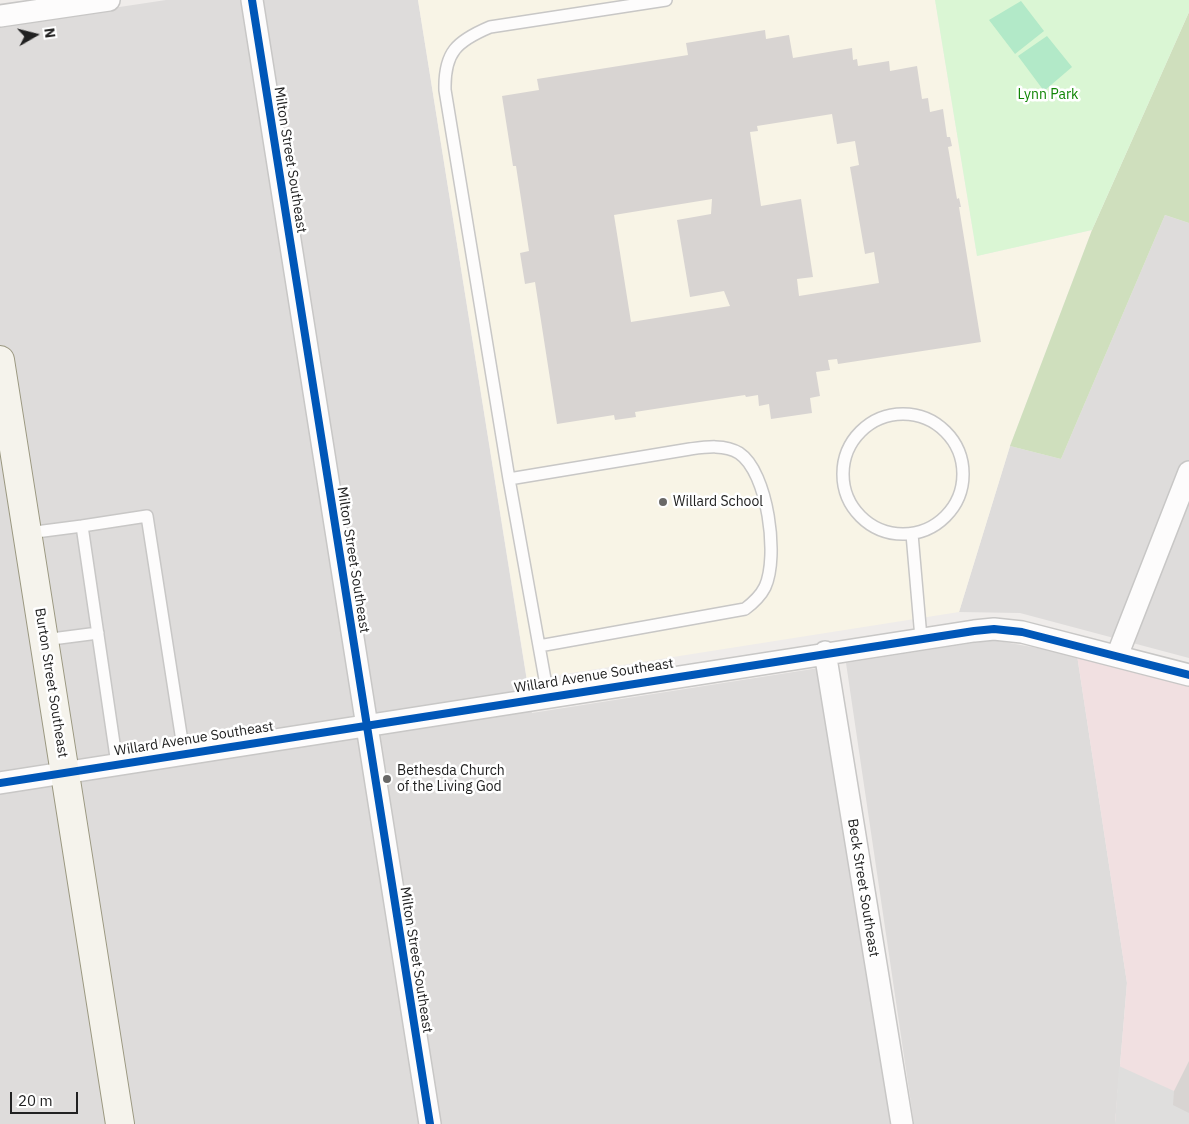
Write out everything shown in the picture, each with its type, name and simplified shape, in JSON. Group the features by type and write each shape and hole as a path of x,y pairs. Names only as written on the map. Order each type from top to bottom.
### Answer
{"street":[{"path":"0,16 109,0"},
{"name":"Milton Street Southeast","path":"252,0 430,1124"},
{"name":"Burton Street Southeast","path":"0,360 120,1124"},
{"path":"1117,656 1189,472"},
{"name":"Willard Avenue Southeast","path":"0,783 825,652 994,629 1022,632 1189,675"},
{"name":"Beck Street Southeast","path":"825,652 902,1124"}],"lane":[{"path":"548,696 509,479 445,90 448,57 457,45 472,34 490,27 666,0"},
{"path":"903,413 923,416 945,431 954,441 962,460 963,480 958,499 947,516 931,528 912,534 892,534 873,527 857,515 847,498 844,488 842,479 844,459 852,440 865,426 883,416 903,413"},
{"path":"509,479 718,446 737,452 746,459 762,488 767,510 772,553 770,570 766,586 757,600 745,609 539,646"},
{"path":"28,533 147,516 184,754"},
{"path":"82,526 117,764"},
{"path":"912,534 921,638"},
{"path":"44,640 98,633"}],"shaded area":[{"path":"166,0 418,0 532,713 819,668 894,1124 0,1124 0,25"},
{"path":"418,0 935,0 977,256 1092,230 1010,446 959,612 527,680"},
{"path":"1165,215 1189,223 1189,658 1020,613 959,612 1010,446 1061,459"},
{"path":"993,640 1077,655 1127,983 1115,1124 914,1124 846,663"},
{"path":"1077,655 1189,686 1189,1124 1115,1124 1127,983"},
{"path":"1119,1066 1174,1091 1189,1113 1189,1124 1115,1124"}],"green space":[{"name":"Lynn Park","path":"935,0 1189,0 1189,12 1092,230 977,256"},
{"path":"1021,1 1044,31 1015,54 989,20"},
{"path":"1189,12 1189,223 1165,215 1061,459 1010,446 1092,230"},
{"path":"1047,36 1072,67 1044,91 1018,56"}],"building":[{"path":"765,30 766,39 789,35 793,58 852,48 853,60 857,59 858,66 889,61 890,71 917,66 922,99 928,98 930,112 943,109 947,137 950,137 952,146 948,147 957,199 959,198 961,207 959,207 981,342 838,364 837,359 828,360 830,370 816,372 820,396 810,398 812,413 771,419 769,404 759,406 758,395 746,397 745,395 635,412 636,417 615,420 614,415 557,424 535,282 525,284 520,253 529,251 516,166 513,166 502,96 539,90 537,79 688,55 686,43","holes":["832,114 837,144 855,141 859,165 850,167 865,254 874,252 879,283 799,296 797,279 813,277 801,199 761,206 750,132 758,131 757,126","712,199 711,214 677,220 690,297 724,291 730,306 631,322 614,215"]},
{"path":"1189,1061 1189,1113 1173,1105 1174,1091"}],"cycle path":[{"path":"252,0 430,1124"},
{"path":"0,783 994,629 1022,632 1189,675"}],"place":[{"name":"Willard School","path":"663,502"},
{"name":"Bethesda Church of the Living God","path":"387,779"}]}
